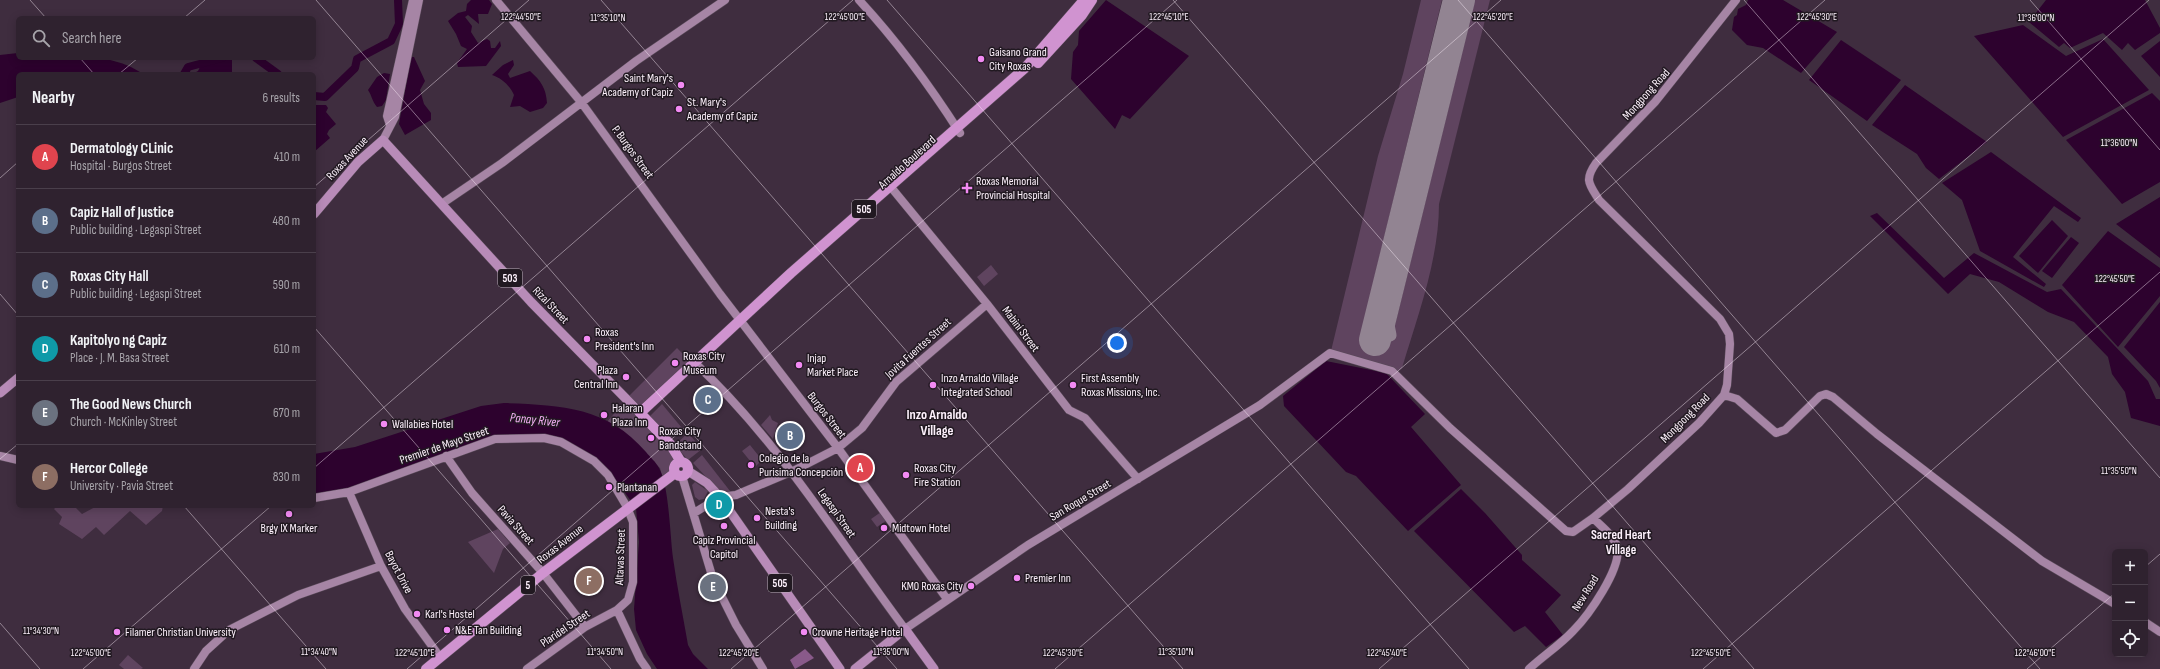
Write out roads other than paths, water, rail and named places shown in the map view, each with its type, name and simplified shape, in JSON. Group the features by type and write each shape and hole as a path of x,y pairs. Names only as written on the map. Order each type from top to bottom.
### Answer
{"highway":[{"name":"Arnaldo Boulevard","path":"642,416 741,323 791,273 892,189 1025,68 1084,0"},
{"name":"Arnaldo Boulevard","path":"958,130 1028,73 1058,43 1092,0"},
{"path":"642,416 670,444 681,462 675,466 682,473"},
{"name":"Roxas Avenue","path":"426,669 543,573 630,506 666,480 682,473"}],"main road":[{"name":"Rizal Street","path":"383,140 443,203 531,302 642,416"},
{"name":"Roxas Avenue","path":"316,212 358,162 383,140"},
{"path":"0,393 16,380"},
{"name":"505","path":"682,473 707,483 720,497 840,669"},
{"name":"San Roque Street","path":"855,669 905,629"},
{"name":"Legaspi Street","path":"905,629 934,669"}],"street":[{"path":"390,125 387,116 414,0"},
{"path":"383,140 394,117 420,0"},
{"name":"P. Burgos Street","path":"496,0 581,102 741,323"},
{"path":"443,203 502,163 636,61 725,0"},
{"path":"859,0 928,84 946,115 958,130"},
{"name":"Mongpong Road","path":"1322,357 1330,353 1335,354 1392,371 1450,428 1566,531 1570,533 1576,531 1593,518 1699,423 1724,395 1727,385 1730,344 1726,327 1720,319 1599,200 1588,179 1590,172 1596,163 1656,102 1736,0"},
{"name":"Mabini Street","path":"892,189 986,304 1068,410 1085,418 1138,479"},
{"name":"Jovita Fuentes Street","path":"694,512 720,497 736,495 793,471 838,448 862,428 896,382 986,304"},
{"name":"Burgos Street","path":"741,323 838,448 946,599"},
{"name":"San Roque Street","path":"905,629 946,599 1028,545 1260,405 1322,357"},
{"name":"Legaspi Street","path":"696,364 735,404 793,471 905,629"},
{"path":"1724,395 1737,399 1776,432 1785,430 1820,396 1826,394 1833,397 1877,434 2042,561 2112,602"},
{"name":"Premier de Mayo Street","path":"316,498 349,492 495,439 544,438 561,442 594,461 608,475 630,506"},
{"path":"0,456 16,460"},
{"name":"Pavia Street","path":"446,456 472,493 543,573 585,626"},
{"path":"682,473 713,579 736,624 763,669"},
{"name":"Bayot Drive","path":"349,492 381,566 405,609 440,657"},
{"name":"Altavas Street","path":"617,610 628,600 633,582 633,522 630,506"},
{"name":"New Road","path":"1529,669 1563,641 1581,622 1614,569 1617,548 1614,540 1593,518"},
{"path":"194,669 206,652 229,630 298,595 381,566"},
{"path":"617,610 640,659 647,669"},
{"name":"Plaridel Street","path":"527,669 585,626 617,610"},
{"path":"2148,624 2160,632"}],"water":[{"path":"471,0 489,0 492,4 488,14 478,14 479,24 468,15 465,17 472,26 471,32 478,43 487,39 490,41 491,48 495,48 500,41 501,46 486,66 458,67 457,63 467,49 461,46 448,21 458,13 466,11 467,4"},
{"path":"1106,0 1189,56 1130,119 1122,115 1115,129 1071,79 1073,52 1078,45 1079,31"},
{"path":"1748,0 1783,0 1837,32 1801,73 1763,48 1747,45 1732,30 1734,17 1737,15 1738,9 1746,5"},
{"path":"2046,0 2145,0 2160,28 2160,33 2135,50 2128,43 2122,50 2103,33 2070,48 2064,43 2059,47 2029,22"},
{"path":"2023,25 2066,56 2103,39 2149,90 2063,137 1974,36"},
{"path":"1841,40 1901,80 1867,121 1809,80"},
{"path":"2160,41 2160,77 2141,56"},
{"path":"16,53 16,60 109,60 129,66 140,72 16,72 16,98 0,103 0,55"},
{"path":"411,57 414,57 425,81 420,90 424,104 431,113 431,120 405,135 399,124"},
{"path":"213,60 232,60 232,72 196,72 202,63"},
{"path":"513,60 514,65 508,74 510,78 530,71 537,78 544,89 547,103 543,108 530,112 520,106 510,107 514,95 502,80 492,75 503,65"},
{"path":"384,73 390,74 386,100 382,106 377,107 368,90 377,77"},
{"path":"1905,85 1987,142 1939,179 1926,168 1917,154 1872,125"},
{"path":"2152,93 2160,101 2160,182 2122,204 2066,140"},
{"path":"316,105 326,105 328,108 326,112 336,124 327,134 330,138 316,150"},
{"path":"1991,152 2081,218 2078,222 2054,206 2013,257 2046,284 2044,287 1980,251 1962,200 1942,183"},
{"path":"2160,197 2160,258 2116,224"},
{"path":"1877,213 1944,278 1974,253 2047,292 2061,289 2148,381 2156,399 2160,399 2160,426 2131,418 2125,392 2112,374 2108,357 2074,322 2048,312 1999,282 1970,274 1948,294 1870,216"},
{"path":"2052,220 2068,236 2038,273 2019,256"},
{"path":"2108,231 2160,268 2160,296 2118,347 2062,285"},
{"path":"2071,237 2079,243 2052,278 2042,271"},
{"path":"2160,302 2160,388 2156,381 2124,347"},
{"path":"1326,361 1386,373 1425,414 1411,427 1461,485 1408,531 1356,476 1346,472 1284,406 1283,396"},
{"name":"Panay River","path":"504,403 544,405 581,411 615,425 631,437 646,452 659,468 665,486 669,511 673,558 688,645 693,654 708,669 657,669 647,654 636,630 634,609 639,542 636,508 610,472 597,459 577,447 555,437 498,436 339,491 316,496 316,454 355,447 481,406"},
{"path":"1461,489 1485,513 1522,555 1522,560 1561,595 1545,612 1563,635 1546,647 1525,626 1514,632 1414,531"}],"waterway":[{"path":"316,96 325,97 355,68 357,59 391,41 399,24 398,0"},
{"path":"185,72 188,67 214,60"},
{"path":"259,60 275,72"}],"place":[{"name":"Gaisano Grand City Roxas","path":"981,59"},
{"name":"Saint Mary's Academy of Capiz","path":"681,85"},
{"name":"St. Mary's Academy of Capiz","path":"679,109"},
{"name":"Roxas Memorial Provincial Hospital","path":"967,188"},
{"name":"Roxas President's Inn","path":"587,339"},
{"name":"Roxas City Museum","path":"675,363"},
{"name":"Injap Market Place","path":"799,365"},
{"name":"Plaza Central Inn","path":"626,377"},
{"name":"Inzo Arnaldo Village Integrated School","path":"933,385"},
{"name":"First Assembly Roxas Missions, Inc.","path":"1073,385"},
{"name":"Roxas City Hall","path":"708,400"},
{"name":"Halaran Plaza Inn","path":"604,415"},
{"name":"Wallabies Hotel","path":"384,424"},
{"name":"Capiz Hall of Justice","path":"790,436"},
{"name":"Roxas City Bandstand","path":"651,438"},
{"name":"Colegio de la Purisima Concepción","path":"751,465"},
{"name":"Dermatology CLinic","path":"860,468"},
{"name":"Roxas City Fire Station","path":"906,475"},
{"name":"Plantanan","path":"609,487"},
{"name":"Kapitolyo ng Capiz","path":"719,505"},
{"name":"Brgy IX Marker","path":"289,514"},
{"name":"Nesta's Building","path":"757,518"},
{"name":"Capiz Provincial Capitol","path":"724,526"},
{"name":"Midtown Hotel","path":"884,528"},
{"name":"Premier Inn","path":"1017,578"},
{"name":"Hercor College","path":"589,581"},
{"name":"KM0 Roxas City","path":"971,586"},
{"name":"The Good News Church","path":"713,587"},
{"name":"Karl's Hostel","path":"417,614"},
{"name":"N&E Tan Building","path":"447,630"},
{"name":"Filamer Christian University","path":"117,632"},
{"name":"Crowne Heritage Hotel","path":"804,632"}],"district":[{"name":"Inzo Arnaldo Village","path":"937,422"},
{"name":"Sacred Heart Village","path":"1621,542"}]}
